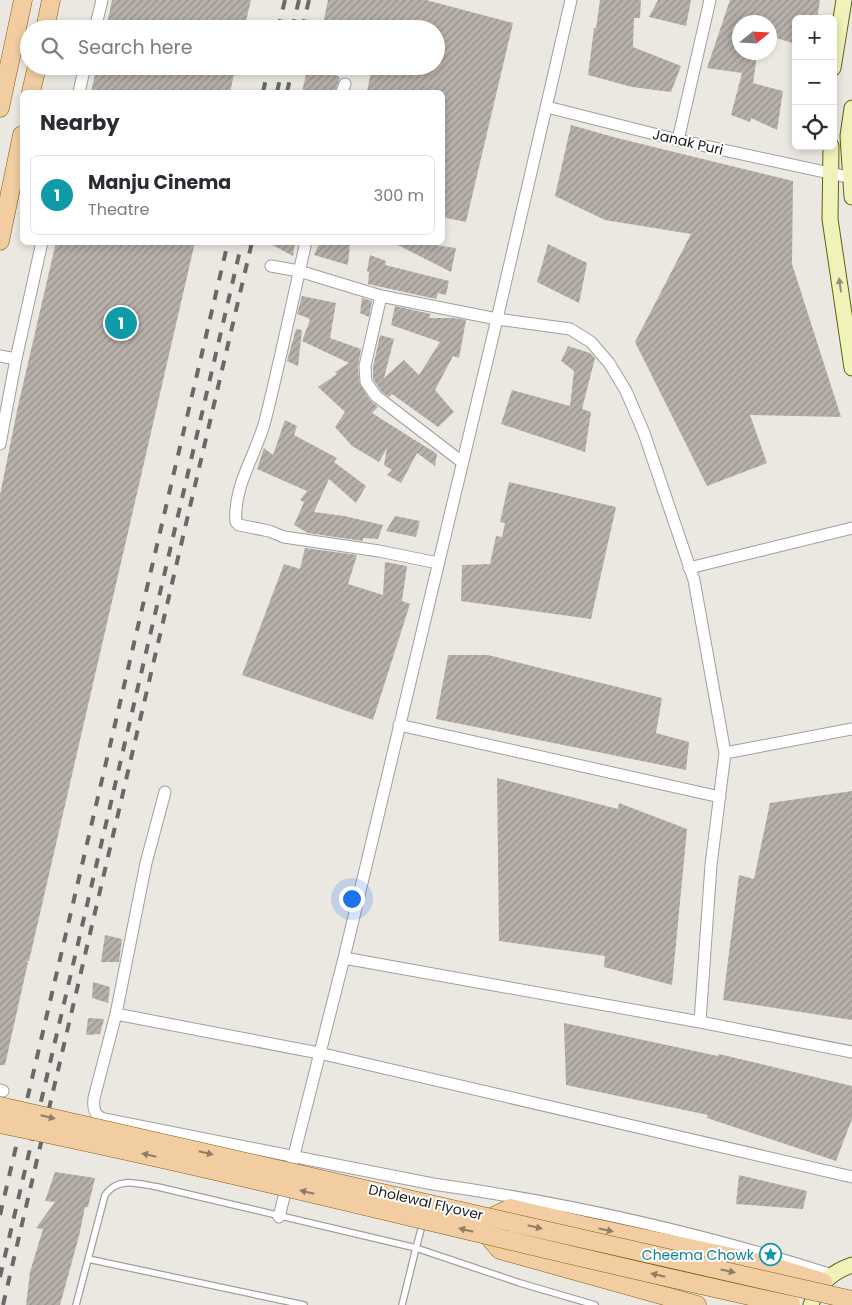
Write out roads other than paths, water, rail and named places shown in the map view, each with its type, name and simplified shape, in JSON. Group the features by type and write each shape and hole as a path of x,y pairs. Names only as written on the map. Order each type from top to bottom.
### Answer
{"main road":[{"path":"0,108 24,0"},
{"path":"47,20 51,0"},
{"path":"31,90 35,75"},
{"path":"0,241 20,145"},
{"name":"Dholewal Flyover","path":"1,1096 492,1217 852,1300"},
{"name":"Dholewal Flyover","path":"0,1124 113,1147 791,1305"},
{"path":"492,1217 510,1208 827,1278"},
{"path":"486,1235 500,1250 697,1305"}],"street":[{"path":"96,20 102,0"},
{"path":"279,1217 344,958 497,319 571,0"},
{"path":"678,140 710,0"},
{"path":"834,60 844,0"},
{"path":"79,90 83,75"},
{"name":"Janak Puri","path":"547,107 678,140 851,178"},
{"path":"852,108 848,136 852,197"},
{"path":"830,150 830,219 852,368"},
{"path":"0,444 16,359 41,245"},
{"path":"305,245 264,423 246,469 237,502 236,522 239,526 268,531 284,537 379,551 438,563"},
{"path":"272,266 299,271 381,296 497,319 570,329 591,342 609,363 626,392 644,433 696,590 725,753 711,865 700,1022"},
{"path":"381,296 365,366 366,382 376,396 462,462"},
{"path":"0,356 16,359"},
{"path":"689,568 852,528"},
{"path":"399,725 720,797"},
{"path":"725,753 852,730"},
{"path":"165,792 146,863 116,1014 94,1098 94,1110 100,1118 434,1184 627,1218 770,1255 827,1278"},
{"path":"344,958 700,1022 852,1052"},
{"path":"116,1014 319,1053 852,1177"},
{"path":"811,1305 813,1297 827,1278 852,1265"}],"lane":[{"path":"76,1305 105,1195 114,1185 122,1182 158,1187 416,1248 520,1283 595,1305"},
{"path":"402,1305 434,1184"},
{"path":"88,1259 304,1305"}],"railway":[{"path":"280,20 285,0"},
{"path":"294,20 299,0"},
{"path":"304,20 309,0"},
{"path":"263,90 267,75"},
{"path":"277,90 281,75"},
{"path":"287,90 291,75"},
{"path":"0,1215 227,245"},
{"path":"0,1277 241,245"},
{"path":"3,1305 251,245"}],"place":[{"name":"Manju Cinema","path":"121,323"},
{"name":"Cheema Chowk","path":"770,1255"}]}
